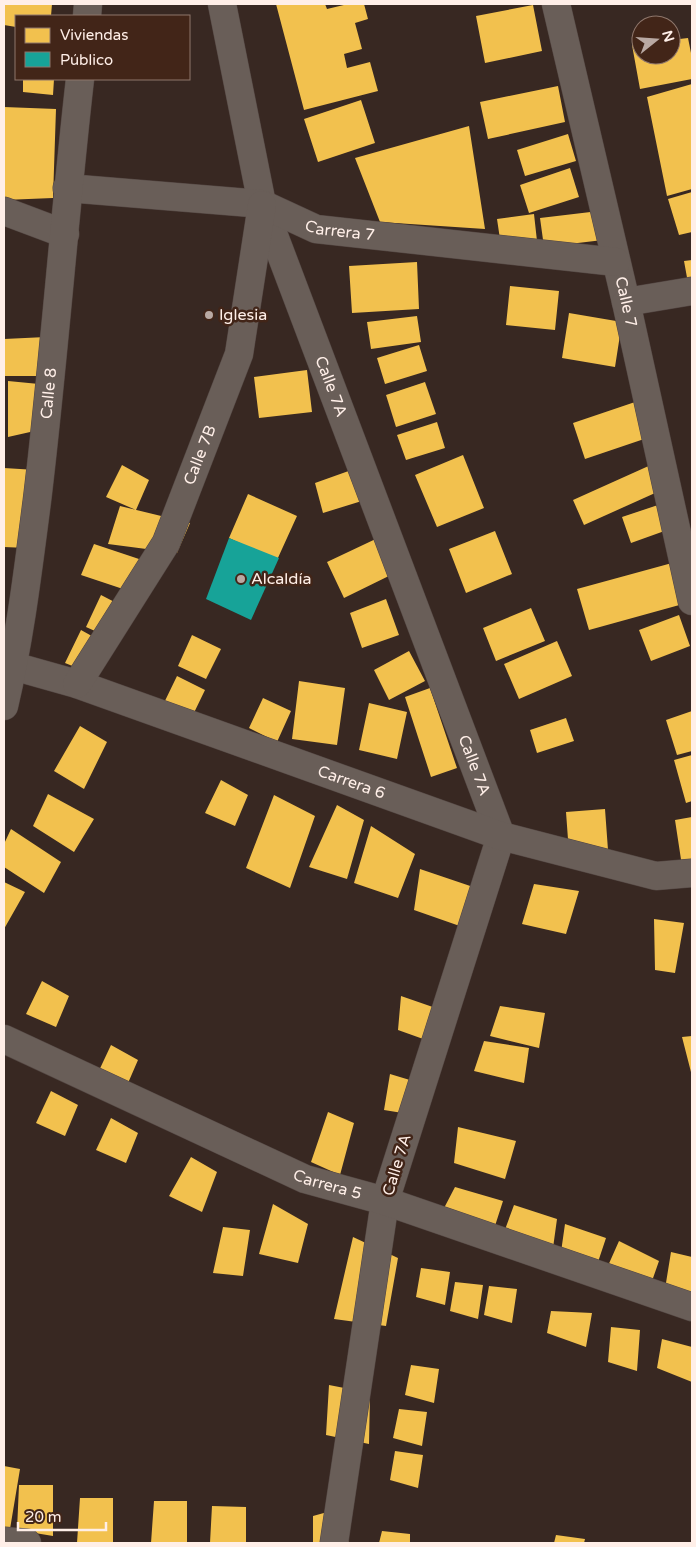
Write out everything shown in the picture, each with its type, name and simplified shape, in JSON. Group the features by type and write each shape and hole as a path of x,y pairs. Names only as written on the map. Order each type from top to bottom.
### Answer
{"street":[{"name":"Calle 7A","path":"222,4 262,204 501,836 385,1202 334,1543"},
{"name":"Calle 7","path":"556,4 626,302 692,601"},
{"name":"Calle 8","path":"4,706 14,666 15,583 48,412 65,234 67,188 80,80"},
{"name":"Carrera 7","path":"67,188 262,204 316,229 616,262"},
{"name":"Calle 7B","path":"77,684 166,543 184,498 239,354 262,204"},
{"path":"4,211 65,234"},
{"path":"626,302 692,291"},
{"name":"Carrera 6","path":"14,666 77,684 501,836 656,876 692,872"},
{"name":"Carrera 5","path":"4,1039 305,1179 385,1202 692,1307"},
{"path":"4,1541 27,1543"}],"building: Viviendas":[{"path":"4,4 52,4 51,15 15,15 15,27 4,25"},
{"path":"276,4 325,4 327,9 348,4 364,4 368,19 355,23 362,49 344,54 347,68 370,62 378,91 304,110"},
{"path":"533,5 542,51 485,63 476,16"},
{"path":"688,38 692,58 692,79 640,89 636,65 681,65 681,39"},
{"path":"23,80 54,80 53,95 23,92"},
{"path":"692,84 692,189 667,196 647,97"},
{"path":"558,86 565,122 488,139 480,102"},
{"path":"361,100 375,143 318,162 304,119"},
{"path":"4,107 56,109 53,198 4,200"},
{"path":"469,126 485,229 380,222 355,158"},
{"path":"568,134 576,161 525,176 517,150"},
{"path":"570,168 579,197 529,213 520,185"},
{"path":"692,192 692,232 679,235 668,199"},
{"path":"599,211 603,240 544,247 540,218"},
{"path":"534,214 537,241 501,246 497,219"},
{"path":"692,260 692,294 690,294 684,261"},
{"path":"417,262 419,309 352,313 349,266"},
{"path":"510,286 559,291 555,330 506,325"},
{"path":"569,313 622,322 615,367 562,358"},
{"path":"417,316 421,342 371,349 367,322"},
{"path":"46,337 41,376 4,376 4,339"},
{"path":"419,345 427,371 385,384 377,358"},
{"path":"307,370 312,412 259,418 254,377"},
{"path":"8,381 39,384 39,430 8,437"},
{"path":"425,382 436,414 396,427 386,395"},
{"path":"638,401 650,437 585,459 573,423"},
{"path":"437,422 445,448 406,460 397,435"},
{"path":"463,455 484,508 437,527 415,475"},
{"path":"653,464 664,489 584,525 573,500"},
{"path":"122,465 149,480 136,510 106,497"},
{"path":"4,468 36,470 27,548 4,547"},
{"path":"357,468 365,500 323,513 315,483"},
{"path":"248,494 297,516 277,560 229,538"},
{"path":"661,504 670,529 631,543 622,517"},
{"path":"120,506 190,523 177,553 108,544"},
{"path":"495,531 512,574 466,593 449,549"},
{"path":"382,536 399,571 344,598 327,562"},
{"path":"94,544 148,562 135,593 81,575"},
{"path":"672,563 683,604 589,630 577,589"},
{"path":"101,595 128,609 115,640 86,627"},
{"path":"386,599 399,635 362,648 350,613"},
{"path":"531,608 545,641 496,661 483,628"},
{"path":"679,615 690,646 651,661 639,630"},
{"path":"81,630 108,645 95,675 65,663"},
{"path":"192,635 221,649 206,679 178,666"},
{"path":"557,641 572,676 519,699 504,664"},
{"path":"409,651 425,681 389,700 374,670"},
{"path":"177,676 205,690 190,721 162,707"},
{"path":"299,681 345,688 337,745 292,739"},
{"path":"430,688 457,768 431,777 405,697"},
{"path":"263,698 291,711 277,742 249,728"},
{"path":"369,703 407,712 397,759 359,750"},
{"path":"692,711 692,751 677,755 666,720"},
{"path":"566,718 574,741 537,753 530,730"},
{"path":"80,726 107,742 84,789 54,771"},
{"path":"692,755 692,801 686,803 674,760"},
{"path":"221,780 248,795 235,826 205,813"},
{"path":"48,794 94,819 74,852 33,826"},
{"path":"274,795 315,816 290,888 246,868"},
{"path":"337,805 364,820 347,879 309,867"},
{"path":"605,809 608,850 569,853 566,812"},
{"path":"692,817 692,865 682,866 675,820"},
{"path":"371,826 415,854 398,898 354,883"},
{"path":"11,829 61,862 44,893 4,867 4,844"},
{"path":"420,869 488,892 474,931 414,910"},
{"path":"4,882 25,892 4,929"},
{"path":"534,884 579,891 566,934 522,924"},
{"path":"654,919 684,923 675,973 655,970"},
{"path":"42,981 69,996 56,1027 26,1014"},
{"path":"401,996 453,1014 440,1045 398,1030"},
{"path":"500,1006 545,1013 539,1048 490,1036"},
{"path":"692,1036 692,1076 682,1037"},
{"path":"484,1041 529,1048 524,1083 474,1071"},
{"path":"111,1045 138,1060 125,1090 96,1077"},
{"path":"390,1074 433,1087 421,1116 384,1110"},
{"path":"51,1091 78,1105 65,1136 36,1123"},
{"path":"328,1112 354,1123 340,1175 311,1162"},
{"path":"111,1118 138,1133 126,1163 96,1150"},
{"path":"458,1127 516,1141 505,1179 454,1163"},
{"path":"191,1157 217,1172 202,1212 169,1196"},
{"path":"455,1187 503,1201 494,1229 443,1210"},
{"path":"273,1204 308,1224 298,1263 259,1254"},
{"path":"514,1205 557,1219 553,1248 503,1235"},
{"path":"565,1224 606,1238 597,1265 561,1252"},
{"path":"223,1227 250,1230 243,1276 213,1273"},
{"path":"353,1237 398,1258 386,1326 334,1319"},
{"path":"619,1241 659,1261 652,1281 607,1268"},
{"path":"671,1252 692,1257 692,1296 665,1289"},
{"path":"421,1268 450,1272 445,1305 416,1297"},
{"path":"455,1282 483,1285 478,1319 450,1311"},
{"path":"489,1286 517,1289 512,1323 484,1315"},
{"path":"551,1311 592,1313 586,1347 547,1333"},
{"path":"611,1327 640,1330 637,1371 608,1362"},
{"path":"662,1339 692,1347 692,1382 657,1368"},
{"path":"411,1365 439,1369 434,1403 405,1395"},
{"path":"329,1385 370,1393 369,1444 326,1435"},
{"path":"399,1409 427,1412 422,1446 393,1438"},
{"path":"395,1451 423,1455 418,1488 390,1480"},
{"path":"4,1466 20,1469 9,1535 4,1534"},
{"path":"19,1485 53,1485 53,1536 17,1530"},
{"path":"80,1498 113,1498 113,1543 77,1543"},
{"path":"154,1501 187,1501 187,1543 151,1543"},
{"path":"212,1506 246,1507 246,1543 210,1543"},
{"path":"349,1506 349,1543 313,1543 313,1516"},
{"path":"382,1531 410,1534 410,1543 379,1543"},
{"path":"556,1535 585,1539 584,1543 554,1543"}],"building: Público":[{"name":"Alcaldía","path":"229,538 279,558 251,620 206,599"}],"place":[{"name":"Iglesia","path":"209,315"},
{"name":"Alcaldía","path":"241,579"}]}
